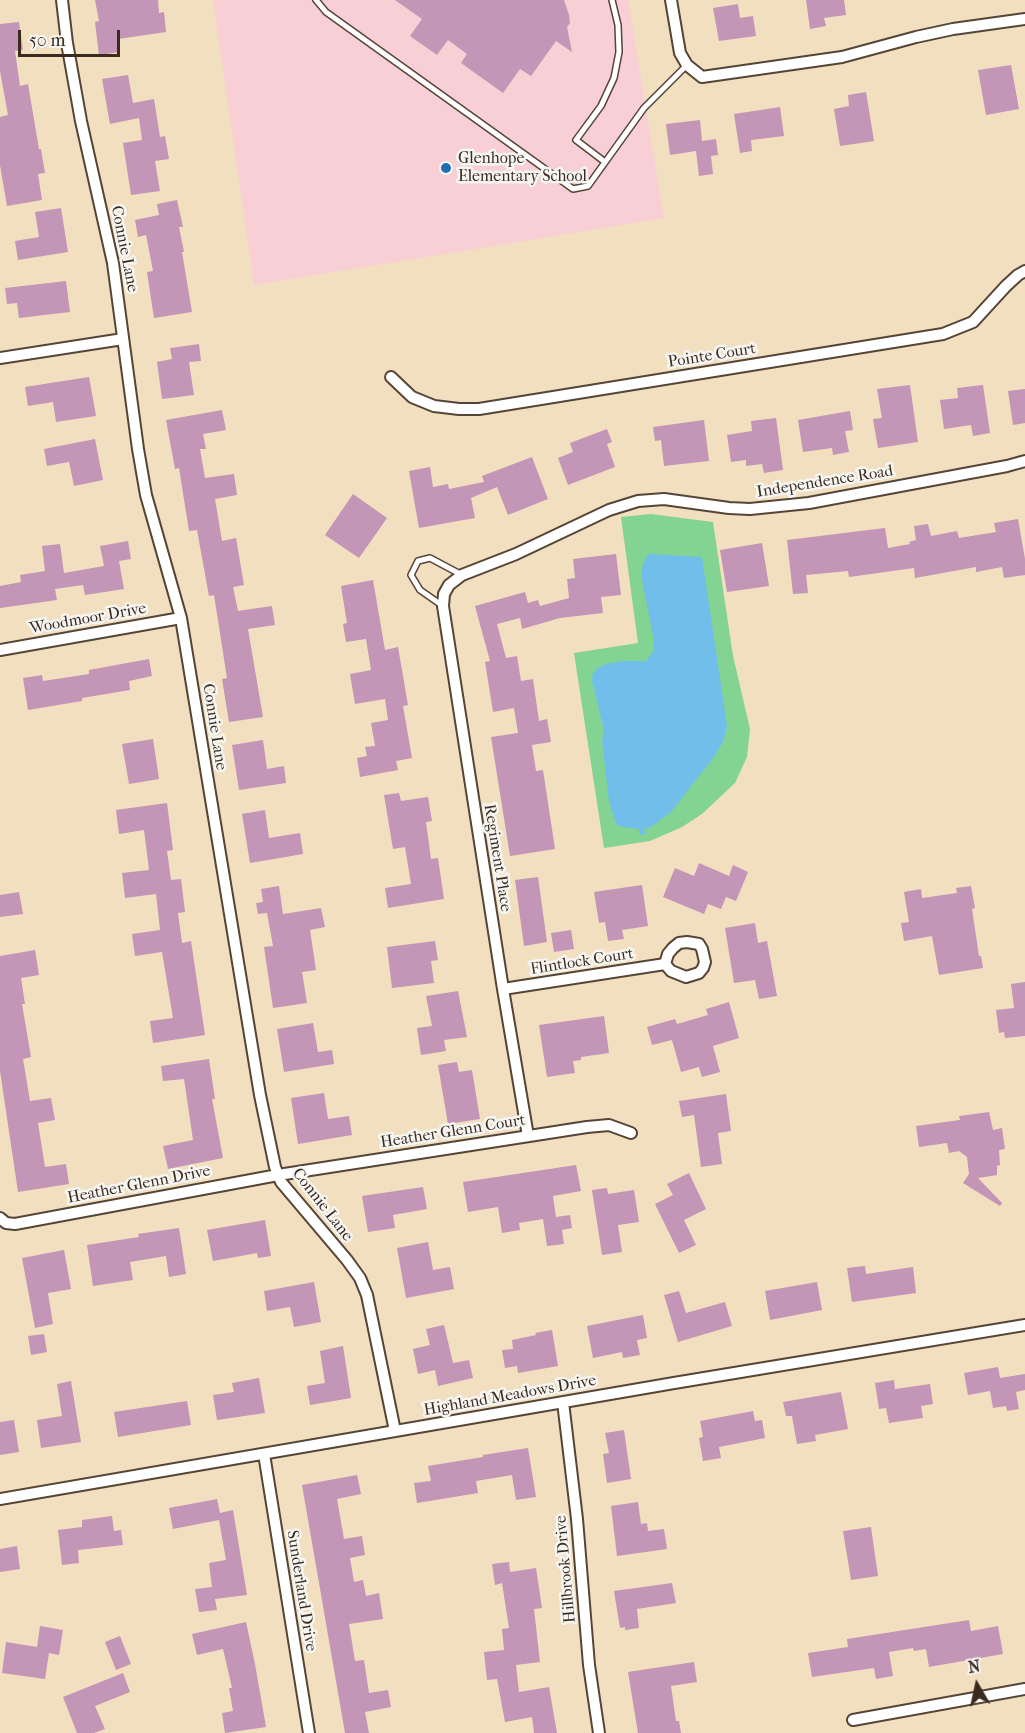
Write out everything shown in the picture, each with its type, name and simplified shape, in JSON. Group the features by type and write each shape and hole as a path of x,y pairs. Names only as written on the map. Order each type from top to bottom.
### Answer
{"street":[{"name":"Connie Lane","path":"62,0 81,121 113,263 146,495 181,618 260,1095 278,1175 290,1195 347,1260 368,1294 395,1431"},
{"path":"671,0 680,53 691,68 702,77 842,57 953,29 1025,19"},
{"name":"Pointe Court","path":"391,377 412,397 434,406 459,409 479,408 943,334 973,322 1006,286 1025,272"},
{"path":"0,358 123,339"},
{"name":"Independence Road","path":"448,585 462,574 516,554 609,510 638,501 664,499 750,509 809,503 1025,461"},
{"name":"Independence Road","path":"1007,466 1025,467"},
{"name":"Regiment Place","path":"448,585 444,594 443,606 528,1136"},
{"name":"Woodmoor Drive","path":"0,651 181,618"},
{"name":"Flintlock Court","path":"503,989 665,964"},
{"name":"Heather Glenn Court","path":"278,1175 587,1127 609,1125 631,1133"},
{"name":"Heather Glenn Drive","path":"3,1220 15,1224 278,1175"},
{"name":"Highland Meadows Drive","path":"0,1499 1025,1324"},
{"name":"Hillbrook Drive","path":"562,1402 577,1519 589,1665 599,1733"},
{"name":"Sunderland Drive","path":"264,1454 309,1733"},
{"path":"853,1720 1025,1689"}],"lane":[{"path":"316,0 326,12 573,189 588,186 644,108 691,68"},
{"path":"605,162 576,140 601,106 614,78 620,52 618,24 612,0"},
{"path":"443,606 420,590 411,575 418,561 430,558 462,574"}],"shaded area":[{"name":"Glenhope Elementary School","path":"213,0 628,0 664,218 254,285"}],"green space":[{"path":"651,514 713,522 733,656 750,729 747,757 735,783 702,814 682,827 650,841 604,848 574,653 638,643 621,517"}],"water":[{"path":"648,554 702,557 727,726 723,742 714,757 672,811 651,827 644,829 645,834 639,835 639,829 616,824 609,801 602,741 604,730 592,681 593,673 606,664 646,661 653,652 654,640 641,575"}],"building":[{"path":"95,0 158,0 159,13 164,12 166,32 118,39 120,52 99,55 95,22 99,21"},
{"path":"395,0 564,0 569,15 570,23 567,27 572,52 556,41 531,76 520,69 503,93 461,63 467,54 448,40 437,55 410,36 422,19"},
{"path":"806,0 844,0 846,15 824,18 826,26 810,29"},
{"path":"738,4 740,18 753,16 756,36 719,41 713,8"},
{"path":"19,22 23,50 15,51 20,86 28,84 45,173 38,174 42,200 7,206 0,165 0,117 8,115 0,71 0,24"},
{"path":"1011,65 1019,109 986,115 978,70"},
{"path":"128,75 133,103 154,99 160,137 165,136 169,159 155,161 160,191 131,195 123,143 142,140 139,118 110,124 102,79"},
{"path":"866,92 874,141 840,146 834,109 849,106 848,95"},
{"path":"780,107 784,136 751,140 752,151 740,153 734,114"},
{"path":"700,120 702,141 716,139 718,155 711,156 713,174 699,176 696,151 670,155 666,124"},
{"path":"177,200 183,227 179,227 192,312 154,318 147,272 153,271 146,235 138,237 135,220 159,215 157,204"},
{"path":"61,208 68,252 18,260 15,241 39,237 35,212"},
{"path":"66,281 70,312 19,318 17,303 7,304 5,288"},
{"path":"199,344 201,361 189,362 194,395 162,399 157,362 172,359 170,348"},
{"path":"89,377 96,416 56,422 53,402 28,406 25,387"},
{"path":"910,385 918,442 878,448 873,419 882,418 877,389"},
{"path":"983,385 990,433 973,436 971,425 944,429 940,400 958,398 957,388"},
{"path":"1025,389 1025,423 1013,425 1008,391"},
{"path":"222,410 226,430 203,434 206,449 200,449 205,478 234,474 237,495 215,499 222,541 236,538 244,585 233,587 238,611 272,606 275,625 248,629 263,717 229,722 222,679 227,678 214,595 209,596 197,530 189,531 179,468 175,469 166,420"},
{"path":"850,411 853,430 845,431 849,452 833,455 832,448 803,452 798,420"},
{"path":"776,418 783,470 764,473 762,464 746,466 746,460 731,462 727,435 752,431 751,421"},
{"path":"704,420 709,461 664,466 661,440 655,441 653,427"},
{"path":"607,429 612,442 607,444 615,467 568,485 558,458 573,452 570,443"},
{"path":"95,439 103,480 74,486 69,462 47,466 44,449"},
{"path":"532,457 548,499 508,515 497,487 471,498 475,518 419,528 409,471 430,467 433,487 448,484 449,489 484,482 482,476"},
{"path":"353,494 387,518 359,558 325,535"},
{"path":"1018,519 1025,559 1025,575 1004,578 1002,567 976,572 976,567 915,578 914,568 849,577 848,571 806,575 808,593 793,594 787,540 885,528 888,548 910,544 909,542 916,540 914,526 928,524 931,536 957,531 959,538 996,532 994,523"},
{"path":"128,541 131,559 119,561 124,589 85,595 83,585 55,589 57,600 0,608 0,586 21,582 20,575 45,571 42,546 60,544 64,573 104,566 100,546"},
{"path":"762,543 769,586 727,592 720,550"},
{"path":"616,554 621,595 601,597 603,613 560,618 522,629 520,618 497,624 506,658 517,656 521,681 533,679 539,721 547,719 551,742 532,745 536,771 543,770 555,849 510,856 491,737 518,733 514,708 493,712 485,662 490,661 475,606 525,592 528,603 538,600 540,606 569,598 567,579 575,578 573,559"},
{"path":"373,580 385,650 398,647 408,705 403,706 412,758 396,761 398,770 360,777 357,758 367,756 365,747 375,746 371,723 388,720 385,699 355,704 350,674 371,670 366,639 346,642 343,624 347,623 341,586"},
{"path":"149,659 152,676 129,681 130,690 28,710 23,678 42,675 43,681 89,674 89,670"},
{"path":"153,739 159,779 129,784 122,744"},
{"path":"263,740 267,769 284,766 286,783 239,790 232,745"},
{"path":"399,793 401,801 428,797 432,821 426,822 431,859 438,858 444,899 388,908 385,888 411,884 405,847 393,849 384,795"},
{"path":"167,803 173,850 167,851 171,880 181,879 185,912 178,913 182,943 191,941 205,1035 153,1043 150,1021 173,1018 162,952 135,956 132,934 160,930 156,894 125,898 122,873 149,870 144,830 119,834 116,810"},
{"path":"265,810 269,838 300,833 303,854 250,863 242,814"},
{"path":"699,863 729,876 733,865 748,872 736,901 726,897 721,909 708,904 704,914 663,897 675,868 694,876"},
{"path":"538,877 547,942 524,946 515,880"},
{"path":"642,885 648,926 622,930 624,939 608,941 605,922 599,923 594,892"},
{"path":"279,886 283,914 321,908 325,927 310,930 316,970 302,972 307,1003 273,1008 264,947 273,946 267,913 258,914 256,903 263,902 261,889"},
{"path":"971,886 975,908 972,909 983,968 939,975 932,936 904,941 901,923 909,922 904,892 921,889 922,898 957,893 956,888"},
{"path":"19,892 23,914 0,917 0,895"},
{"path":"755,923 758,943 767,941 777,996 759,999 755,980 734,983 725,928"},
{"path":"571,930 574,949 554,952 551,933"},
{"path":"435,941 438,960 431,961 434,983 392,988 387,947"},
{"path":"35,950 39,975 21,978 25,1004 22,1004 31,1057 23,1059 30,1101 51,1098 55,1120 38,1123 45,1167 66,1164 69,1184 18,1192 0,1071 0,956"},
{"path":"1025,982 1025,1036 1005,1038 1004,1032 999,1033 996,1010 1014,1008 1011,984"},
{"path":"458,991 467,1037 444,1040 446,1051 421,1055 417,1028 432,1026 426,996"},
{"path":"729,1002 739,1038 713,1046 720,1072 702,1077 699,1067 681,1072 672,1040 652,1045 647,1027 675,1019 677,1024 708,1015 706,1009"},
{"path":"604,1016 609,1053 581,1057 581,1060 573,1061 575,1073 547,1077 539,1025"},
{"path":"313,1023 318,1052 332,1050 334,1064 284,1072 277,1029"},
{"path":"209,1059 215,1099 212,1099 223,1158 168,1169 163,1146 193,1140 184,1079 163,1081 161,1066"},
{"path":"457,1062 459,1072 472,1070 480,1119 448,1124 438,1065"},
{"path":"324,1093 328,1119 349,1116 352,1135 298,1144 291,1098"},
{"path":"726,1094 731,1131 718,1133 722,1164 701,1167 694,1115 682,1117 679,1101"},
{"path":"989,1112 993,1130 1002,1128 1005,1149 999,1150 1000,1165 997,1166 997,1175 978,1178 1002,1203 1000,1206 963,1183 969,1174 967,1157 959,1151 949,1153 947,1143 919,1147 916,1126 960,1120 959,1116"},
{"path":"576,1165 581,1191 553,1196 556,1217 570,1215 572,1228 562,1230 564,1244 547,1246 543,1219 519,1223 520,1230 502,1233 498,1207 468,1212 463,1182"},
{"path":"689,1173 706,1209 684,1220 696,1245 679,1253 655,1204 673,1195 667,1184"},
{"path":"423,1187 427,1209 393,1215 395,1228 368,1232 362,1196"},
{"path":"607,1188 608,1194 634,1190 639,1222 618,1225 622,1252 602,1255 592,1190"},
{"path":"265,1220 271,1256 258,1258 257,1253 213,1261 207,1230"},
{"path":"179,1228 186,1274 169,1277 166,1256 130,1262 133,1280 93,1286 87,1245"},
{"path":"428,1242 433,1270 450,1267 454,1289 406,1298 397,1248"},
{"path":"64,1250 71,1289 48,1293 53,1324 35,1328 22,1258"},
{"path":"865,1266 866,1274 913,1267 916,1293 852,1302 847,1268"},
{"path":"314,1282 321,1322 294,1327 290,1307 267,1311 264,1291"},
{"path":"817,1282 822,1310 770,1320 765,1291"},
{"path":"679,1291 686,1313 725,1302 732,1326 678,1342 664,1295"},
{"path":"643,1315 647,1338 637,1340 640,1355 623,1358 622,1352 593,1358 587,1326"},
{"path":"444,1325 453,1363 469,1360 473,1378 438,1386 435,1370 418,1374 413,1349 430,1345 426,1329"},
{"path":"552,1330 558,1366 518,1373 517,1366 505,1368 502,1350 513,1349 512,1340"},
{"path":"44,1334 47,1352 31,1355 28,1336"},
{"path":"343,1346 351,1398 310,1405 307,1386 325,1383 320,1351"},
{"path":"998,1367 1000,1378 1025,1374 1025,1390 1016,1392 1019,1409 1007,1411 1006,1406 993,1408 990,1391 968,1395 964,1373"},
{"path":"259,1378 265,1413 217,1420 213,1395 234,1392 232,1383"},
{"path":"894,1380 895,1389 930,1384 933,1404 921,1406 923,1418 889,1423 886,1408 879,1409 875,1383"},
{"path":"71,1381 81,1442 41,1448 37,1420 62,1416 57,1384"},
{"path":"841,1392 848,1429 815,1435 816,1441 797,1444 792,1416 786,1416 783,1402"},
{"path":"187,1401 191,1425 118,1437 114,1412"},
{"path":"753,1411 755,1421 762,1420 765,1438 719,1447 721,1458 703,1461 699,1438 703,1437 700,1421"},
{"path":"14,1420 19,1452 0,1455 0,1422"},
{"path":"624,1430 631,1479 607,1483 603,1454 609,1453 605,1433"},
{"path":"528,1448 536,1497 516,1500 512,1475 476,1481 478,1493 417,1503 414,1483 431,1481 428,1466"},
{"path":"357,1475 361,1494 337,1499 344,1539 362,1536 365,1555 350,1558 354,1582 363,1580 366,1596 379,1593 383,1619 349,1624 355,1661 364,1660 369,1693 388,1690 391,1707 365,1712 369,1733 345,1733 302,1485"},
{"path":"217,1499 220,1513 233,1510 247,1595 215,1599 217,1610 199,1612 195,1589 212,1587 209,1563 226,1560 219,1520 173,1529 169,1508"},
{"path":"638,1502 641,1524 647,1523 648,1531 664,1529 667,1549 617,1556 611,1506"},
{"path":"112,1516 114,1531 121,1530 123,1545 78,1550 79,1563 62,1565 58,1530 82,1527 82,1520"},
{"path":"871,1527 878,1576 851,1580 843,1531"},
{"path":"17,1546 20,1569 0,1572 0,1549"},
{"path":"509,1562 510,1572 536,1568 542,1608 534,1609 540,1662 516,1665 519,1692 549,1687 557,1733 534,1733 532,1717 505,1722 497,1679 487,1680 484,1652 504,1650 502,1629 509,1628 502,1583 495,1585 492,1564"},
{"path":"672,1583 676,1603 637,1609 639,1628 625,1630 625,1627 620,1628 614,1591"},
{"path":"969,1620 971,1631 998,1626 1003,1654 929,1667 926,1649 914,1651 913,1648 889,1652 893,1676 876,1679 874,1668 812,1677 808,1653 848,1647 847,1639"},
{"path":"246,1622 266,1727 225,1733 222,1713 233,1711 229,1688 232,1688 223,1649 197,1655 192,1634"},
{"path":"40,1626 63,1630 59,1655 49,1653 45,1679 2,1673 6,1642 37,1647"},
{"path":"120,1636 131,1664 116,1670 105,1642"},
{"path":"694,1662 697,1682 671,1686 676,1721 679,1721 681,1733 638,1733 628,1672"},
{"path":"123,1673 130,1692 95,1706 105,1729 94,1733 77,1733 63,1697"}],"place":[{"name":"Glenhope Elementary School","path":"446,168"}]}
